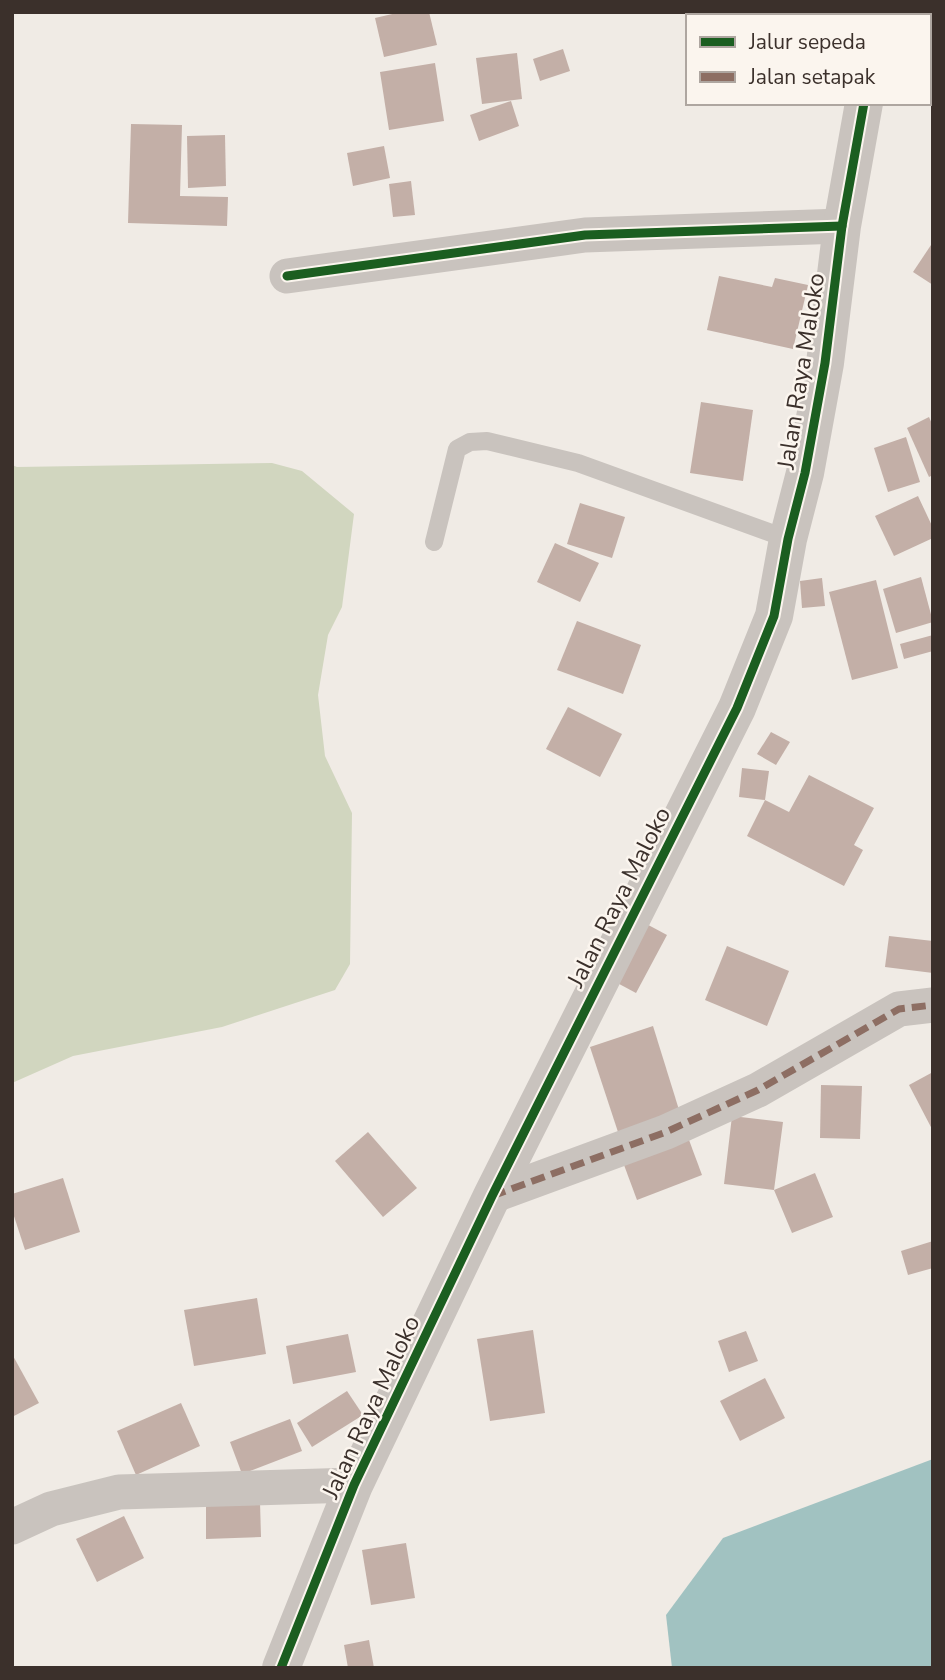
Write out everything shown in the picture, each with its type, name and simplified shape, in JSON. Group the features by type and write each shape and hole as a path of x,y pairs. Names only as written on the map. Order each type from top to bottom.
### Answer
{"street":[{"name":"Jalan Raya Maloko","path":"281,1668 354,1485 492,1196 737,708 774,616 788,539 805,473 825,363 842,226 864,105"},
{"path":"287,276 585,235 842,226"},
{"path":"492,1196 666,1132 758,1090 899,1009 933,1005"},
{"path":"12,1527 51,1509 119,1492 354,1485"}],"lane":[{"path":"434,542 457,449 470,442 487,441 578,463 788,539"}],"green space":[{"path":"272,463 302,471 354,514 342,607 328,635 318,695 325,756 352,813 350,964 335,990 222,1027 73,1056 12,1083 12,465"}],"water":[{"path":"933,1459 933,1668 672,1668 666,1615 723,1538"}],"building":[{"path":"401,12 429,12 437,45 384,57 375,18"},
{"path":"563,49 570,71 540,81 533,59"},
{"path":"517,53 522,99 482,104 476,58"},
{"path":"435,63 444,121 389,130 380,72"},
{"path":"511,101 519,126 479,141 470,115"},
{"path":"131,124 182,125 180,196 228,197 227,226 128,223"},
{"path":"225,135 226,186 188,188 187,136"},
{"path":"384,146 390,178 353,186 347,153"},
{"path":"411,181 415,215 393,217 389,184"},
{"path":"933,242 933,285 913,272"},
{"path":"719,276 772,287 775,278 808,285 793,349 707,330"},
{"path":"701,402 753,410 743,481 690,473"},
{"path":"929,417 933,426 933,475 929,477 907,428"},
{"path":"906,437 920,482 888,492 874,448"},
{"path":"918,496 933,528 933,538 894,556 875,516"},
{"path":"580,503 625,517 612,558 567,544"},
{"path":"555,543 599,563 580,602 537,582"},
{"path":"921,577 933,622 896,633 883,589"},
{"path":"822,578 825,606 802,608 800,581"},
{"path":"876,580 898,668 852,680 829,592"},
{"path":"577,621 641,645 623,694 557,670"},
{"path":"933,635 933,651 904,659 900,644"},
{"path":"568,707 622,734 600,777 546,749"},
{"path":"771,732 790,742 776,765 757,754"},
{"path":"742,768 769,771 765,800 739,797"},
{"path":"809,775 874,808 854,845 863,850 844,886 747,836 765,800 789,812"},
{"path":"639,920 667,935 636,993 608,978"},
{"path":"889,936 933,941 933,973 885,967"},
{"path":"727,946 789,971 767,1026 705,1000"},
{"path":"653,1026 680,1113 618,1132 590,1047"},
{"path":"933,1072 933,1131 909,1085"},
{"path":"821,1085 862,1086 860,1139 820,1138"},
{"path":"732,1116 783,1122 774,1190 724,1184"},
{"path":"368,1132 417,1188 383,1217 335,1161"},
{"path":"689,1140 702,1175 637,1200 624,1165"},
{"path":"815,1173 833,1217 792,1233 774,1190"},
{"path":"63,1178 80,1232 25,1250 12,1210 12,1194"},
{"path":"933,1241 933,1268 908,1275 901,1251"},
{"path":"257,1298 266,1354 194,1366 184,1310"},
{"path":"533,1330 545,1413 490,1421 477,1339"},
{"path":"746,1331 758,1361 729,1372 718,1341"},
{"path":"348,1334 356,1372 293,1384 286,1346"},
{"path":"12,1354 39,1403 12,1417"},
{"path":"765,1378 785,1418 740,1441 720,1401"},
{"path":"347,1391 363,1415 312,1447 297,1423"},
{"path":"181,1403 200,1446 136,1475 117,1431"},
{"path":"290,1419 302,1451 242,1474 230,1442"},
{"path":"206,1502 260,1502 261,1537 206,1539"},
{"path":"124,1516 144,1558 97,1582 76,1539"},
{"path":"406,1543 415,1598 371,1605 362,1550"},
{"path":"369,1640 374,1668 348,1668 344,1645"}],"marked path":[{"path":"492,1196 666,1132 758,1090 899,1009 933,1005"}],"cycle path":[{"path":"281,1668 354,1485 492,1196 737,708 774,616 788,539 805,473 825,363 842,226 864,105"},
{"path":"287,276 585,235 842,226"}]}
